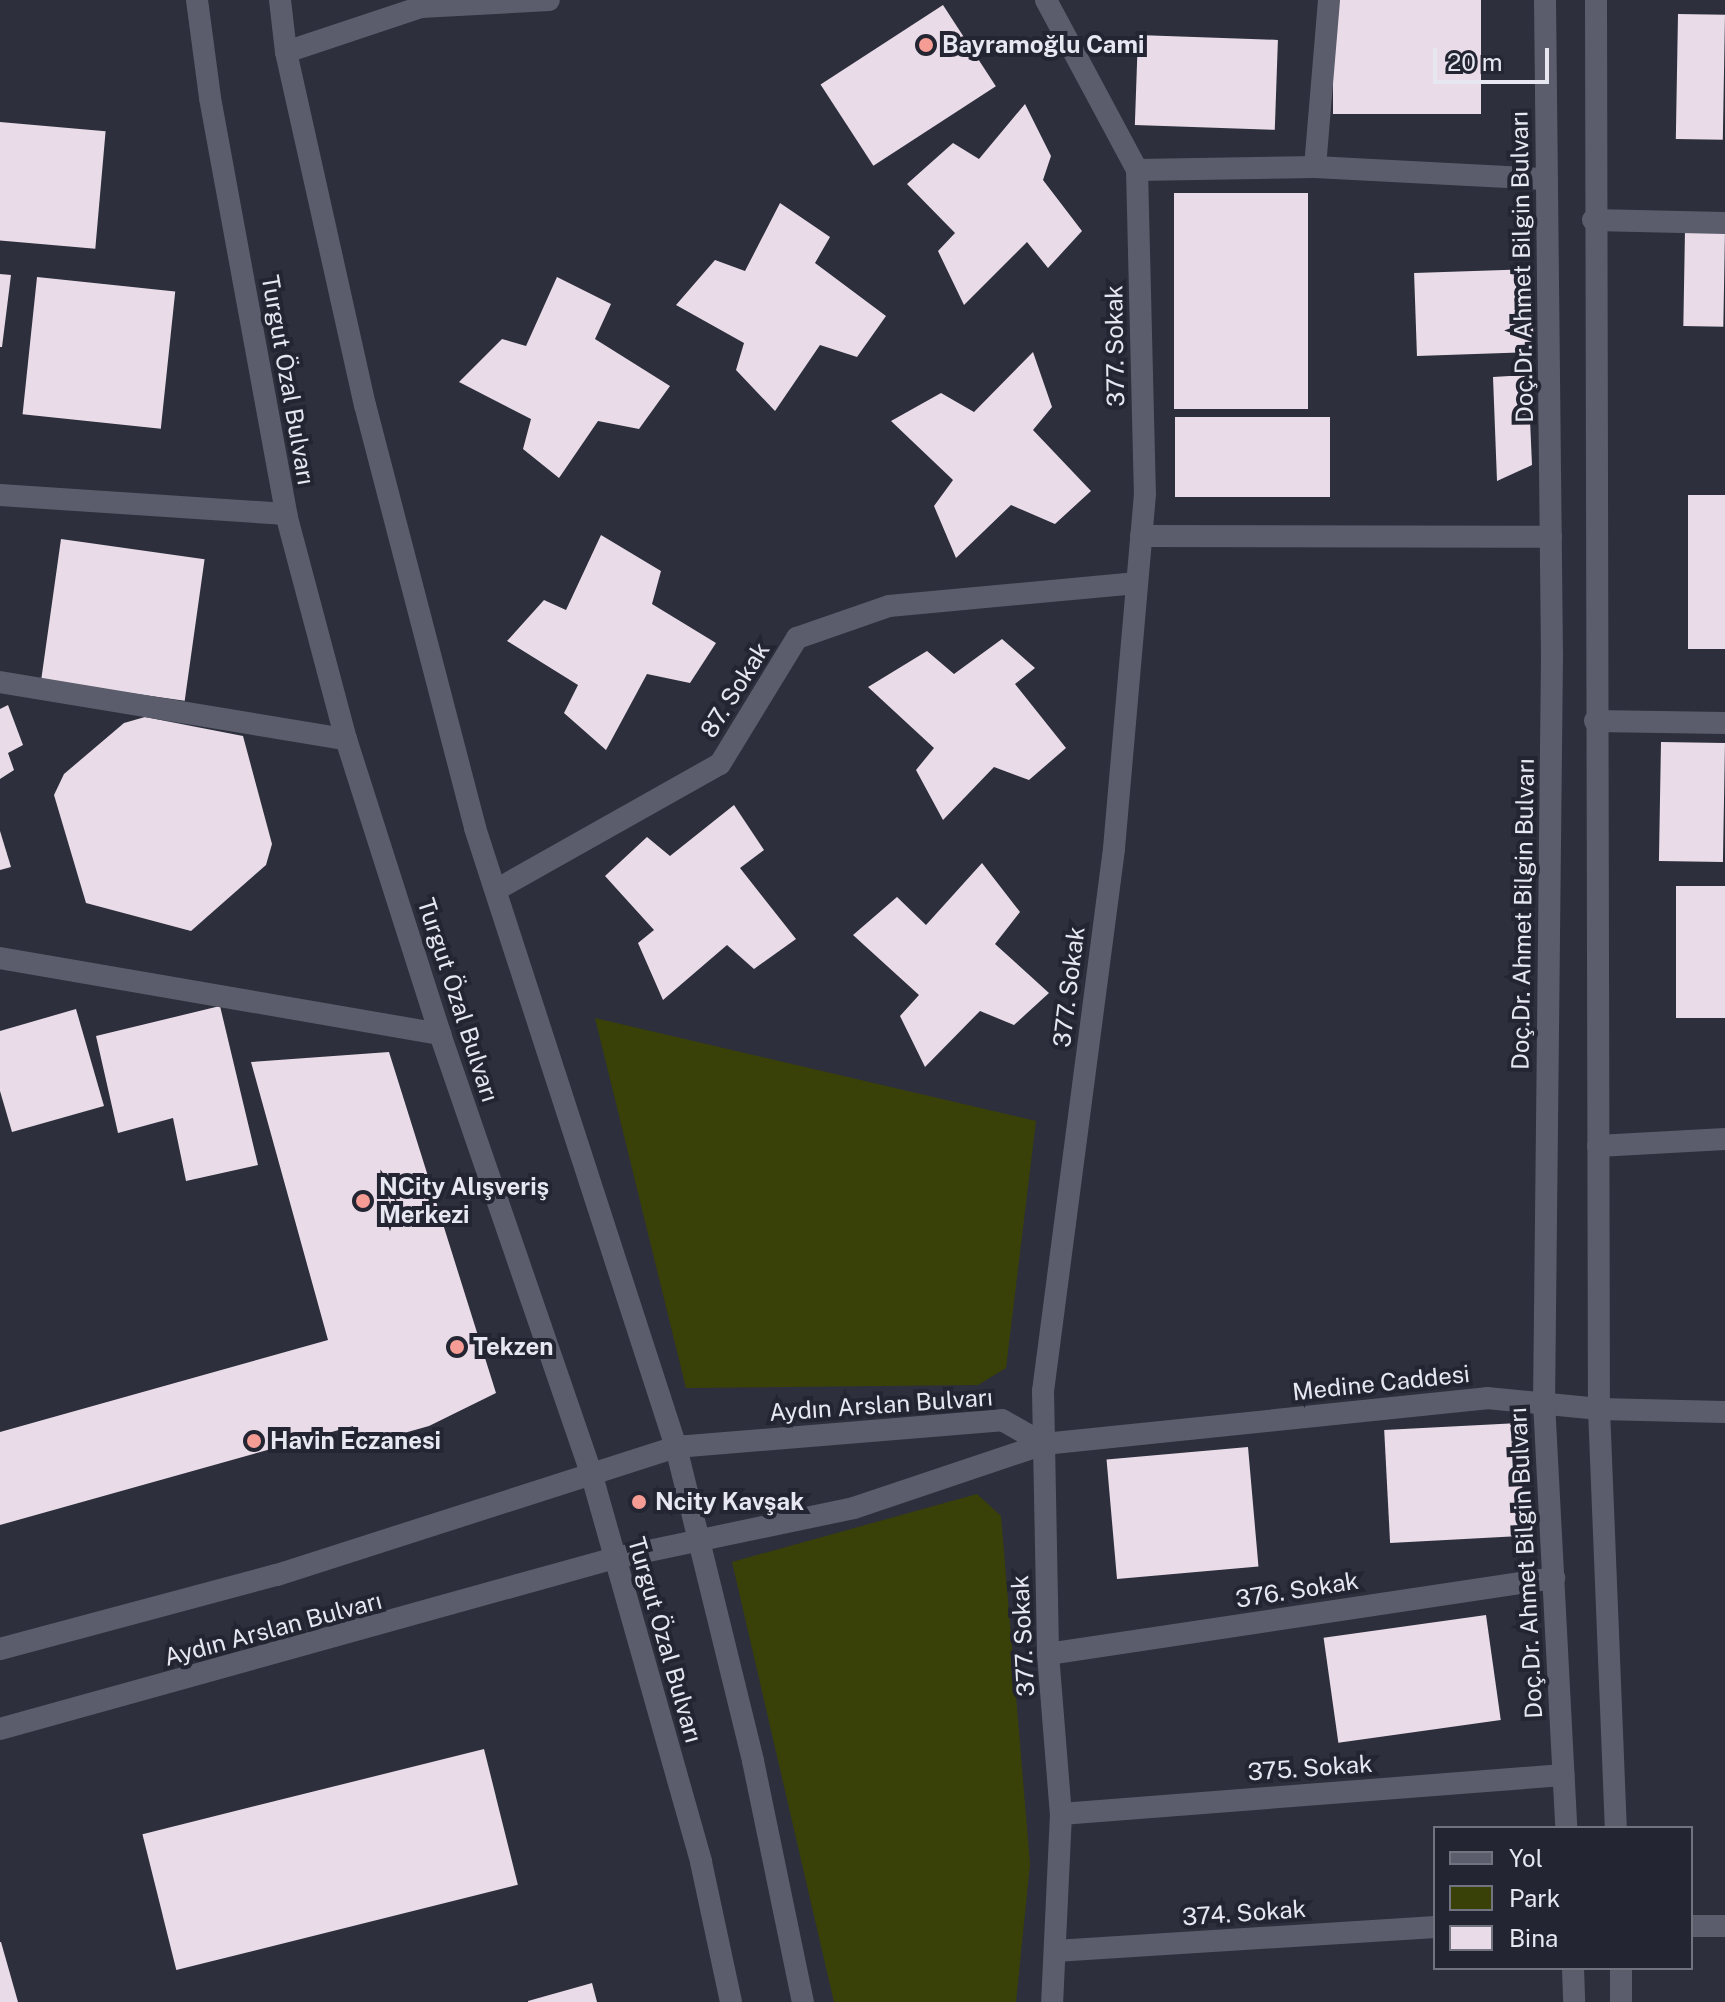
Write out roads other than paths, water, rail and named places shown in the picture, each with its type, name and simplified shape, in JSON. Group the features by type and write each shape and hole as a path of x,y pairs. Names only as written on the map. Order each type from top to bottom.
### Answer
{"street":[{"name":"Turgut Özal Bulvarı","path":"197,0 210,98 286,514 346,739 440,1034 592,1476 701,1862 731,2002"},
{"path":"280,0 286,52 365,405 496,890 676,1447 694,1539 753,1761 803,2002"},
{"path":"286,52 421,7 549,0"},
{"name":"377. Sokak","path":"1046,0 1137,170 1145,494 1114,849 1043,1391 1048,1654 1061,1814 1052,2002"},
{"path":"1315,167 1329,0"},
{"name":"Doç.Dr. Ahmet Bilgin Bulvarı","path":"1545,0 1551,537 1544,1402 1566,1826"},
{"path":"1596,0 1593,220 1599,1409 1616,1826"},
{"path":"1137,170 1315,167 1547,179"},
{"path":"1593,220 1725,223"},
{"path":"0,495 286,514"},
{"path":"1141,536 1551,537"},
{"name":"87. Sokak","path":"496,890 720,764 797,638 889,606 1137,583"},
{"path":"0,682 346,739"},
{"path":"1595,721 1725,723"},
{"path":"0,958 440,1034"},
{"path":"1598,1146 1725,1139"},
{"name":"Medine Caddesi","path":"1044,1444 1487,1398 1599,1409 1725,1412"},
{"name":"Aydın Arslan Bulvarı","path":"0,1649 277,1575 676,1447 1002,1420 1044,1444"},
{"name":"Aydın Arslan Bulvarı","path":"0,1729 615,1558 694,1539 854,1508 1044,1444"},
{"name":"376. Sokak","path":"1048,1654 1554,1578"},
{"name":"375. Sokak","path":"1061,1814 1563,1775"},
{"path":"1693,1926 1725,1926"},
{"name":"374. Sokak","path":"1055,1951 1433,1927"},
{"path":"1573,1970 1574,2002"},
{"path":"1621,1970 1621,2002"}],"place":[{"name":"Bayramoğlu Cami","path":"926,45"},
{"name":"NCity Alışveriş Merkezi","path":"363,1201"},
{"name":"Tekzen","path":"457,1347"},
{"name":"Havin Eczanesi","path":"254,1441"},
{"name":"Ncity Kavşak","path":"639,1502"}]}
